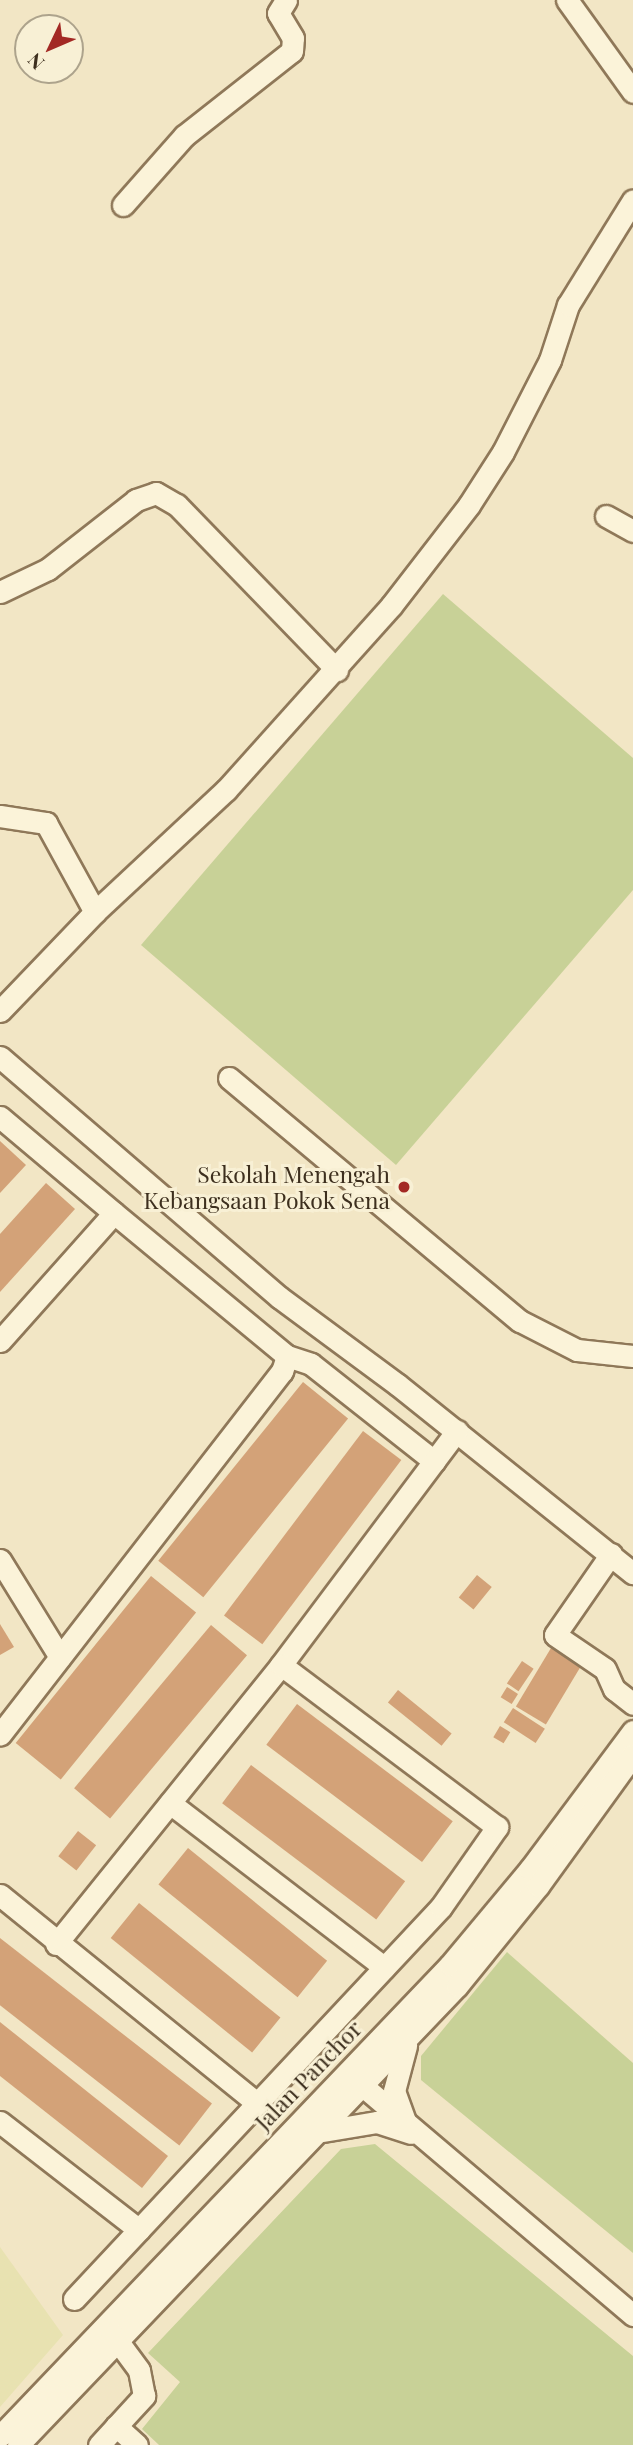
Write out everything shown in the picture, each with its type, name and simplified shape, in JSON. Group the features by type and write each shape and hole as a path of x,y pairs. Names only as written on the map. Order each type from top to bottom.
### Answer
{"street":[{"path":"123,205 184,136 292,51 293,38 278,13 286,0"},
{"path":"567,0 633,92"},
{"path":"0,1011 95,912 226,790 337,670 469,505 503,452 550,360 568,305 633,200"},
{"path":"0,592 48,569 136,500 156,493 177,505 337,670"},
{"path":"606,516 633,531"},
{"path":"0,816 46,822 95,912"},
{"path":"0,1057 279,1297 457,1431 633,1573"},
{"path":"229,1078 520,1321 577,1350 633,1356"},
{"path":"0,1117 287,1356 310,1363 434,1461"},
{"path":"0,1342 114,1213"},
{"path":"0,1734 282,1371 287,1356"},
{"path":"56,1944 281,1665 457,1431"},
{"path":"611,1554 555,1635 606,1669 614,1689 633,1704"},
{"path":"0,1560 61,1657"},
{"path":"74,2300 441,1907 497,1826 281,1665"},
{"name":"Jalan Panchor","path":"0,2436 102,2324 450,1965 530,1869 633,1731"},
{"name":"Jalan Panchor","path":"18,2445 322,2132 412,2035 538,1886 633,1755"},
{"path":"170,1803 384,1967"},
{"path":"0,1895 56,1944 257,2103"},
{"path":"407,2125 394,2091 398,2066 412,2035"},
{"path":"371,2046 363,2067 363,2087 633,2315"},
{"path":"319,2099 363,2087"},
{"path":"0,2122 139,2230"},
{"path":"322,2132 377,2122 425,2140"},
{"path":"99,2445 144,2396 139,2370 120,2341 102,2324"},
{"path":"116,2426 137,2445"}],"shaded area":[{"path":"0,2247 63,2335 0,2407"}],"green space":[{"path":"443,594 633,758 633,890 396,1165 141,945"},
{"path":"507,1952 633,2063 633,2253 421,2080 421,2056"},
{"path":"375,2144 633,2356 633,2445 159,2445 142,2429 180,2382 148,2353 341,2149"}],"building":[{"path":"0,1141 26,1165 0,1193"},
{"path":"46,1183 75,1209 0,1292 0,1234"},
{"path":"303,1382 348,1419 203,1597 158,1561"},
{"path":"363,1431 401,1460 262,1644 224,1615"},
{"path":"477,1575 492,1587 474,1609 459,1598"},
{"path":"151,1576 196,1613 61,1780 16,1743"},
{"path":"0,1624 14,1647 0,1655"},
{"path":"211,1625 247,1655 110,1818 74,1788"},
{"path":"554,1643 584,1661 546,1724 516,1706"},
{"path":"522,1661 534,1669 519,1691 507,1683"},
{"path":"507,1687 518,1694 512,1704 501,1697"},
{"path":"398,1690 452,1733 442,1746 388,1702"},
{"path":"297,1704 453,1821 422,1862 266,1745"},
{"path":"513,1708 545,1729 536,1743 504,1722"},
{"path":"500,1726 510,1732 504,1743 493,1737"},
{"path":"251,1765 405,1881 376,1919 222,1803"},
{"path":"78,1831 96,1845 76,1870 58,1856"},
{"path":"188,1848 327,1961 298,1997 158,1885"},
{"path":"139,1903 280,2018 252,2053 111,1938"},
{"path":"0,1938 212,2104 179,2145 0,2005"},
{"path":"0,2022 168,2156 142,2188 0,2076"}],"place":[{"name":"Sekolah Menengah Kebangsaan Pokok Sena","path":"404,1187"}]}
